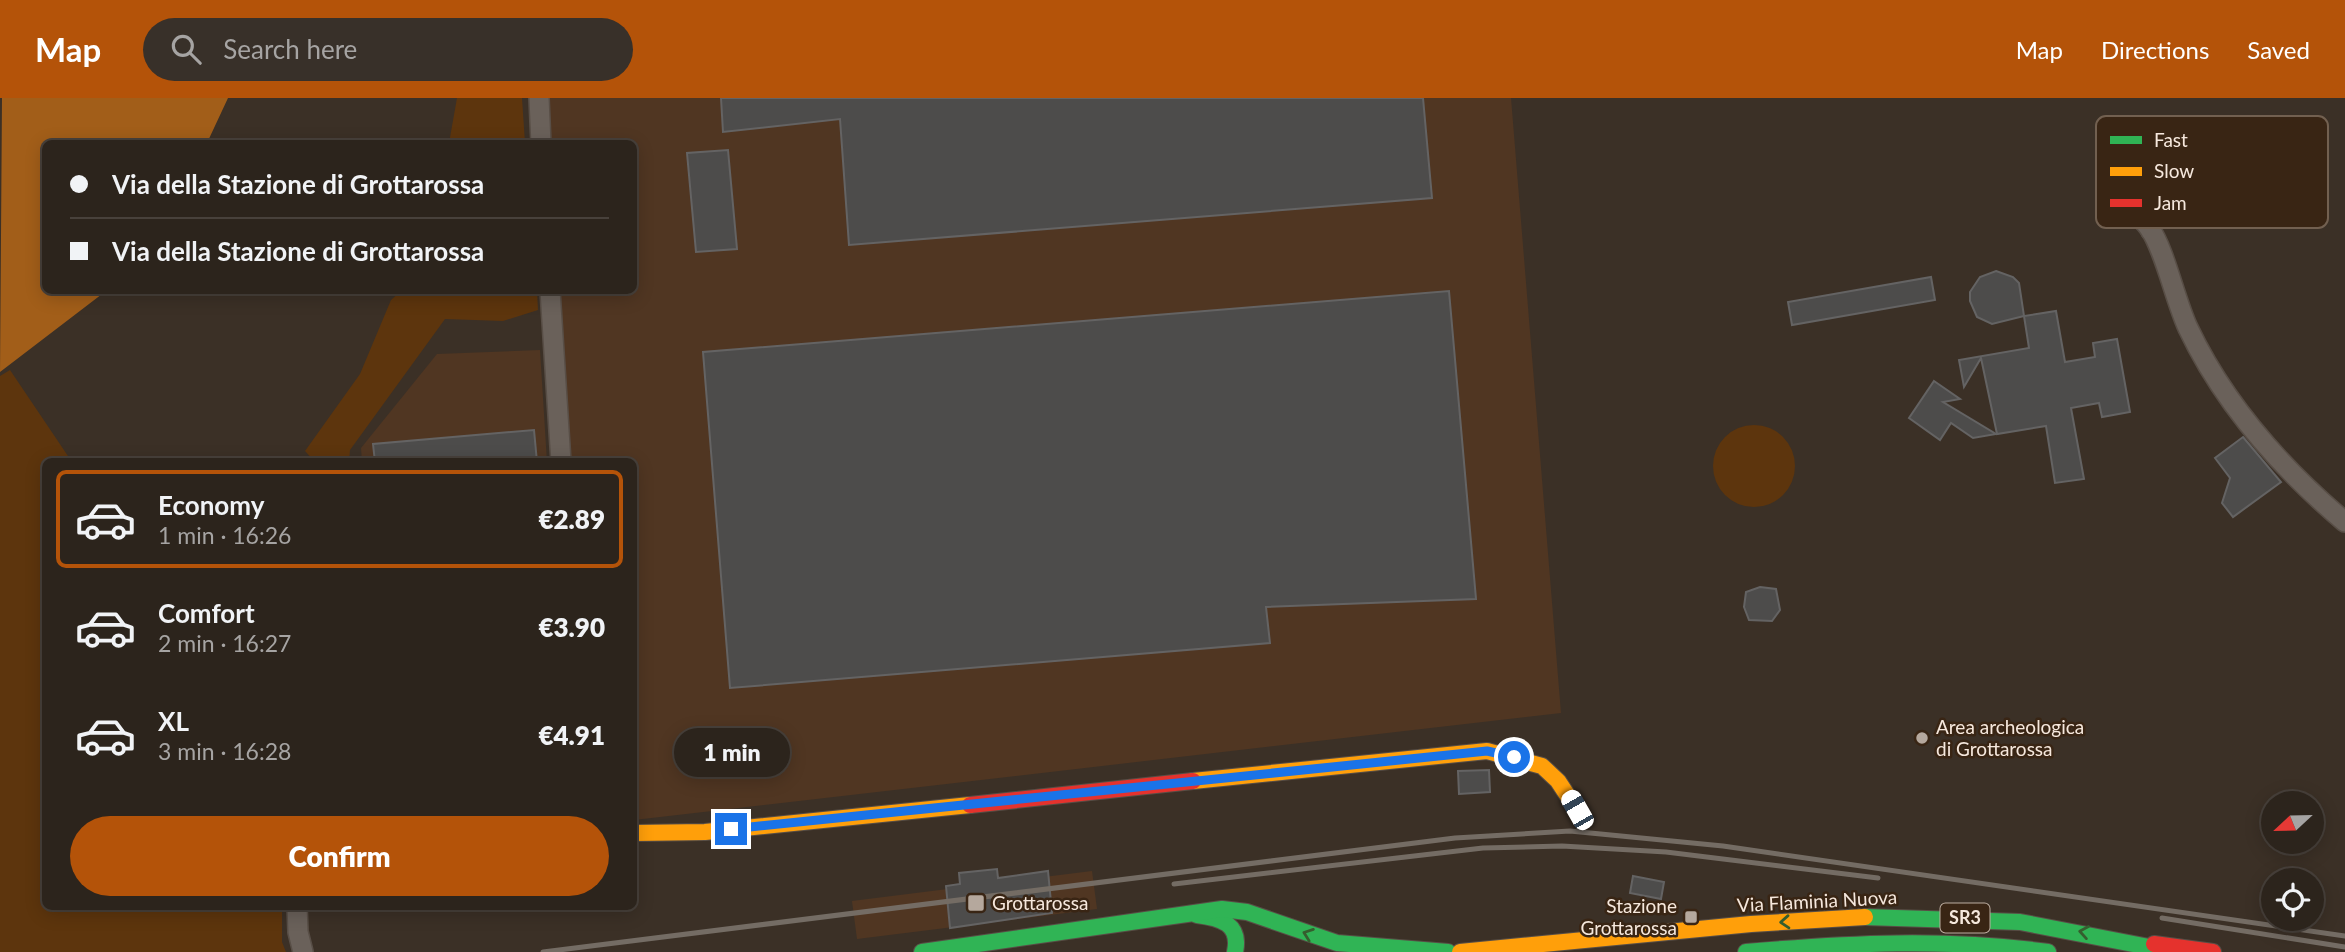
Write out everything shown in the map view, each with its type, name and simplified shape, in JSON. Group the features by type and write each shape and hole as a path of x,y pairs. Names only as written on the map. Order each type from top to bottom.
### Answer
{"main road":[{"path":"637,833 705,832 1487,751 1541,762 1561,783 1577,810"},
{"path":"922,952 1232,909 1337,943 1448,952"},
{"path":"1190,914 1217,917 1230,924 1237,936 1235,952"},
{"name":"Via Flaminia Nuova","path":"1460,952 1857,917 2020,922 2126,940 2175,952"},
{"path":"2126,940 2213,952"},
{"name":"SR3","path":"1746,952 1899,942 1997,946 2048,952"}],"street":[{"path":"539,98 541,140"},
{"path":"2151,230 2183,316 2218,381 2273,453 2345,522"},
{"path":"550,294 561,458"},
{"path":"297,910 298,933 303,952"}],"shaded area":[{"path":"2,98 228,98 208,140 42,140 42,294 102,294 0,372"},
{"path":"457,98 522,98 525,140 450,140"},
{"path":"540,98 1511,98 1561,713 637,820 637,458 565,458 553,294 637,294 637,140 543,140"},
{"path":"398,294 537,294 538,310 503,321 445,319 350,450 349,458 311,458 305,451 360,374 391,300"},
{"path":"540,350 547,458 362,458 361,448 437,354"},
{"path":"10,370 69,458 42,458 42,910 282,910 282,942 286,952 0,952 0,376"},
{"path":"1754,425 1770,428 1783,437 1792,450 1795,466 1792,482 1783,495 1770,504 1754,507 1738,504 1725,495 1716,482 1713,466 1716,450 1725,437 1738,428"},
{"path":"1092,871 1097,909 857,939 852,901"}],"building":[{"path":"721,98 1423,98 1432,198 849,245 840,119 723,132"},
{"path":"728,150 737,249 696,252 687,153"},
{"path":"1996,271 2013,277 2019,283 2024,316 1992,324 1977,317 1970,301 1970,292 1980,277"},
{"path":"1931,277 1935,300 1792,325 1788,302"},
{"path":"1449,291 1476,599 1266,607 1270,643 730,688 703,352"},
{"path":"2056,311 2065,362 2095,357 2093,343 2117,339 2130,412 2102,417 2099,403 2071,408 2084,479 2055,483 2046,426 1997,434 1981,358 1964,387 1959,360 2029,348 2024,316"},
{"path":"1934,381 1960,399 1943,402 1996,434 1973,438 1951,423 1940,440 1909,418"},
{"path":"534,430 537,458 375,458 373,444"},
{"path":"2243,437 2281,482 2233,517 2222,503 2230,478 2215,458"},
{"path":"1760,587 1776,589 1780,610 1772,621 1749,620 1744,607 1746,592"},
{"path":"1489,770 1490,792 1459,794 1458,771"},
{"path":"997,869 998,878 1048,871 1052,913 950,928 946,886 960,884 959,873"},
{"path":"1633,876 1664,882 1661,899 1630,893"}],"railway":[{"path":"543,952 1455,838 1570,831 1723,846 2345,936"},
{"path":"1174,884 1483,848 1562,846 1666,852 1878,878"},
{"path":"2162,918 2345,947"}],"traffic: fast":[{"path":"922,952 1222,909 1247,912 1337,943 1448,952"},
{"path":"1197,915 1227,924 1235,935 1235,952"},
{"path":"1865,917 2020,922 2175,952"},
{"path":"1746,952 1897,943 1972,945 2048,952"}],"traffic: slow":[{"path":"1193,781 1487,751 1542,766 1558,781 1577,810"},
{"path":"637,833 705,832 970,805"},
{"path":"1460,952 1751,924 1865,917"}],"traffic: jam":[{"path":"970,805 1193,781"},
{"path":"2154,944 2213,952"}],"place":[{"name":"Area archeologica di Grottarossa","path":"1922,738"},
{"name":"Grottarossa","path":"976,903"},
{"name":"Stazione Grottarossa","path":"1691,917"}],"route":[{"path":"731,829 1487,751 1514,757"}]}
